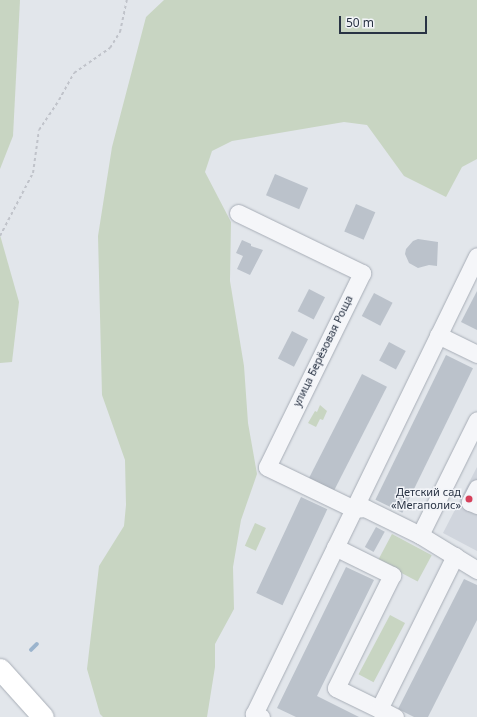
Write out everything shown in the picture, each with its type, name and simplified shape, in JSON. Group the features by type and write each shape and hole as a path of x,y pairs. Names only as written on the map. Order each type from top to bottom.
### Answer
{"main road":[{"path":"0,669 43,717"}],"street":[{"name":"улица Берёзовая Роща","path":"238,213 362,273 267,467 354,509"},
{"path":"261,717 254,714 477,256"},
{"path":"438,335 477,354"},
{"path":"420,535 477,420"},
{"path":"477,488 470,502 477,505"},
{"path":"354,509 365,508 420,535 477,570"},
{"path":"335,547 392,575 336,688 394,717"},
{"path":"379,709 455,556"}],"path":[{"path":"0,236 33,173 39,130 59,100 74,73 110,48 120,32 127,0"}],"shaded area":[{"name":"Детский сад «Мегаполис»","path":"477,467 477,551 443,533"}],"green space":[{"path":"0,0 20,0 13,136 0,169"},
{"path":"164,0 477,0 477,159 462,167 446,197 404,176 367,125 344,122 232,141 212,151 205,172 231,222 230,281 244,366 248,423 257,474 241,520 233,567 234,609 215,644 215,667 207,717 103,717 100,714 87,669 99,566 124,526 126,505 125,460 102,395 98,236 112,147 146,17"},
{"path":"0,235 19,302 12,362 0,363"},
{"path":"320,405 327,411 323,420 320,419 316,427 308,423 315,411 317,412"},
{"path":"255,523 266,528 256,551 245,546"},
{"path":"392,534 432,555 418,582 378,560"},
{"path":"390,615 405,623 374,682 359,674"}],"building":[{"path":"275,174 308,188 299,209 266,195"},
{"path":"356,204 375,212 364,240 344,232"},
{"path":"418,239 438,242 437,266 429,265 418,268 409,263 405,254 406,249 413,241"},
{"path":"242,240 251,244 251,246 263,250 250,275 237,269 243,256 236,253"},
{"path":"309,289 325,297 314,319 298,311"},
{"path":"477,291 477,330 461,322"},
{"path":"374,293 393,303 380,326 362,316"},
{"path":"292,331 308,339 294,367 278,359"},
{"path":"389,342 406,351 396,369 379,361"},
{"path":"446,355 473,368 402,513 375,500"},
{"path":"362,374 387,387 334,491 309,478"},
{"path":"301,497 327,509 282,605 256,593"},
{"path":"376,527 385,532 374,552 365,547"},
{"path":"346,567 374,580 317,696 359,717 296,717 277,708"},
{"path":"464,579 477,585 477,620 428,717 414,717 398,709"}],"waterway":[{"path":"31,650 37,644"}],"place":[{"name":"Детский сад «Мегаполис»","path":"469,499"}]}
